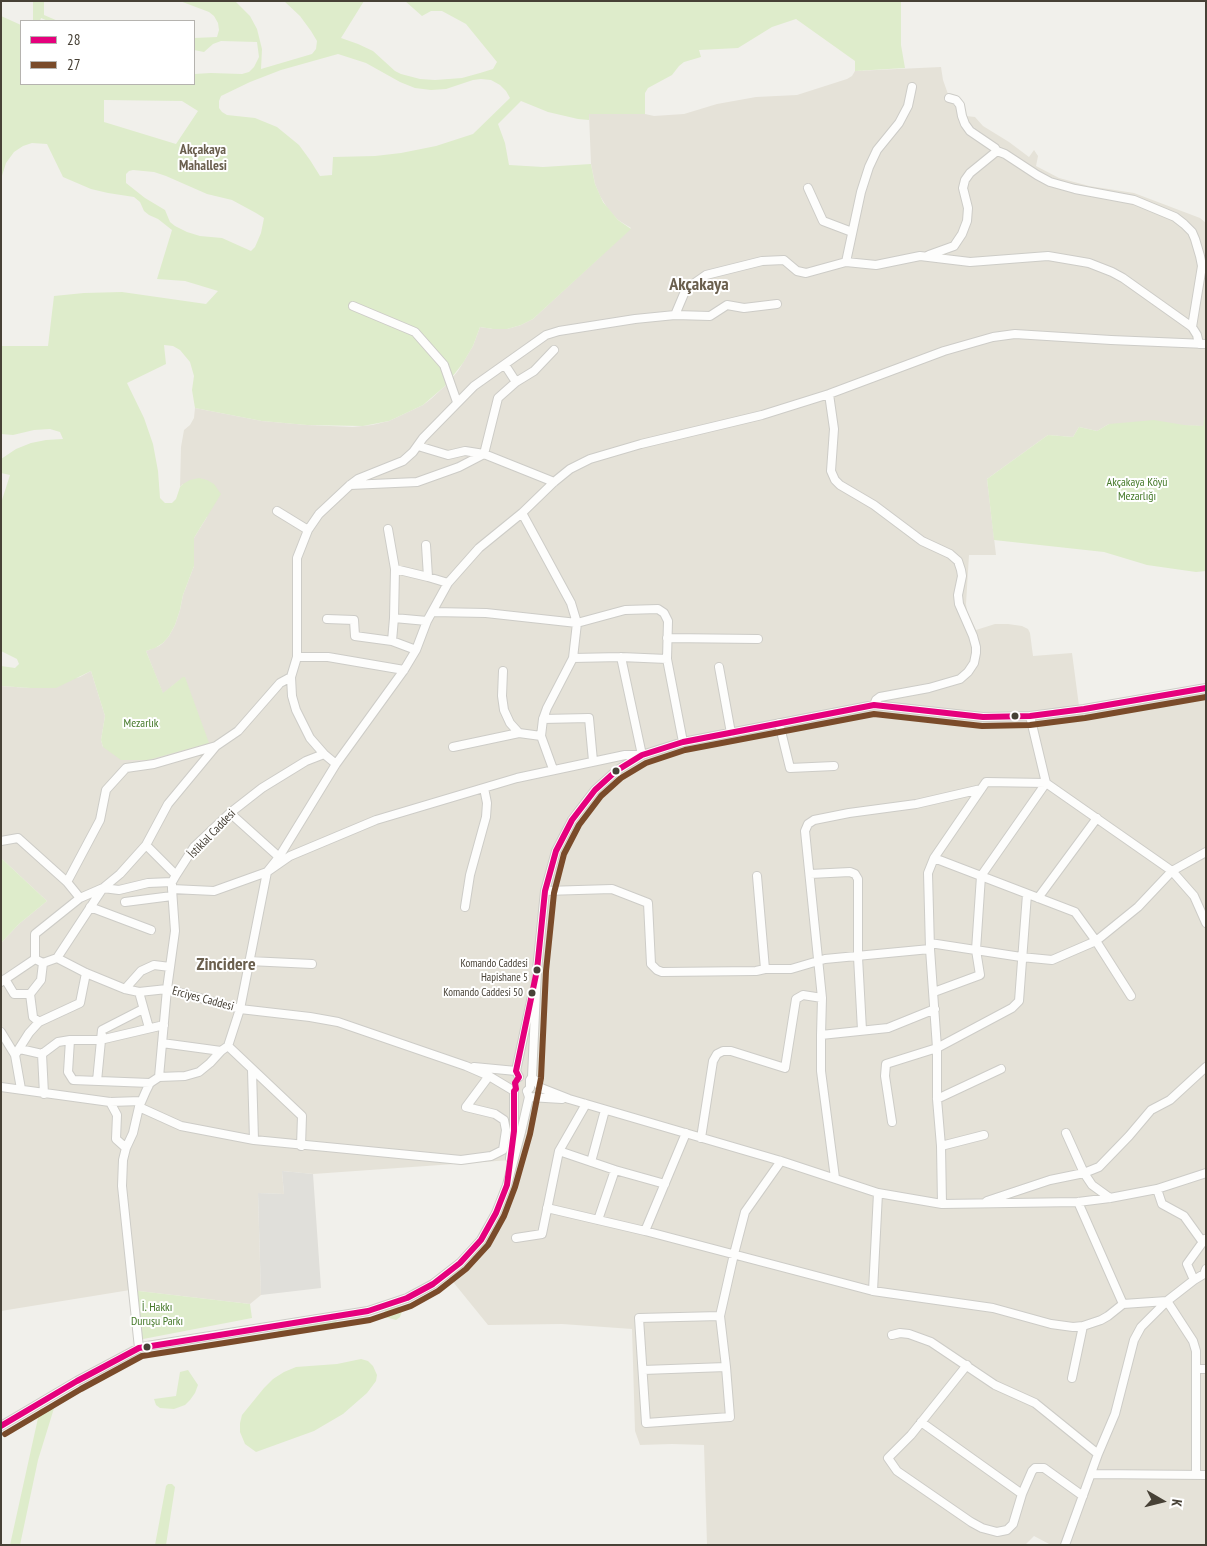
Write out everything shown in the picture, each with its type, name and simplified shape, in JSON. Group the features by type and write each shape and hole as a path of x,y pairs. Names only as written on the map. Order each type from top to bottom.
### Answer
{"street":[{"path":"846,262 868,167 876,150 899,123 908,106 912,87"},
{"path":"949,98 956,100 960,104 962,116 970,131 995,148 996,151 1008,156 1050,182 1075,189 1134,200 1174,217 1184,224 1192,232 1202,266 1192,327"},
{"path":"954,260 954,246 968,221 968,208 963,188 965,180 970,173 996,151"},
{"path":"808,188 823,221 852,232"},
{"path":"928,256 954,246"},
{"path":"675,315 686,289 710,273 762,261 784,260 797,271 806,273 846,262 876,266 915,256 988,262 1048,256 1089,263 1123,278 1192,327 1202,344"},
{"path":"336,764 310,738 296,710 292,696 291,677 296,657 297,558 308,530 319,514 358,479 404,461 423,438 474,386 541,338 555,332 635,319 675,315 710,316 727,305 744,308 777,304"},
{"path":"354,306 415,332 444,364 457,402"},
{"path":"139,1348 122,1186 123,1160 133,1133 140,1104 150,1083 159,1077 185,1076 199,1072 225,1048 240,1009 267,872 279,857 336,764 404,670 416,650 427,621 448,583 479,548 522,513 570,469 590,459 641,444 762,415 829,394 944,351 992,337 1015,334 1202,344"},
{"path":"350,485 417,482 459,467 484,454 498,398 516,382 534,371 554,350"},
{"path":"505,365 516,382"},
{"path":"829,394 834,429 831,471 835,480 840,485 874,505 922,541 950,554 958,561 962,576 958,594 959,604 976,647 974,663 968,672 960,678 929,688 880,698 876,700 874,705"},
{"path":"418,446 448,455 465,451 484,454 554,482"},
{"path":"277,511 308,530"},
{"path":"522,513 571,603 577,623 573,658 546,708 541,736 553,769"},
{"path":"388,529 396,570 392,641"},
{"path":"426,545 428,576"},
{"path":"396,570 428,576 448,583"},
{"path":"432,612 486,613 577,623 625,610 658,609 664,613 668,621 667,659 683,742"},
{"path":"394,618 427,621"},
{"path":"327,619 354,620 355,636 392,641 416,650"},
{"path":"667,638 758,639"},
{"path":"296,657 328,657 404,670"},
{"path":"573,658 621,657 667,659"},
{"path":"621,657 642,755"},
{"path":"719,667 731,733"},
{"path":"503,671 502,696 504,710 510,723 519,733"},
{"path":"35,959 34,934 80,898 103,888 120,874 146,845 168,804 216,746 238,731 280,683 291,677"},
{"path":"1,1426 77,1381 139,1348 368,1311 407,1298 433,1284 460,1263 481,1240 496,1213 507,1185 531,1086 537,970 544,891 556,851 572,820 595,790 616,771 642,755 683,742 874,705 983,717 1030,716 1093,708 1206,688"},
{"path":"934,992 980,975 976,950 981,876 1046,783 1030,716"},
{"path":"544,718 589,718 592,761"},
{"path":"779,722 790,768 834,766"},
{"path":"453,747 519,733 541,736"},
{"path":"66,882 100,820 106,790 126,768 154,764 216,746"},
{"name":"İstiklal Caddesi","path":"173,886 194,847 230,813 262,788 306,761 324,754"},
{"path":"103,888 119,890 148,882 214,891 267,872 290,856 376,820 553,769 625,755 642,755"},
{"path":"942,1204 941,1146 937,1099 937,1048 930,946 928,873 934,858 986,782 1046,783 1172,871 1194,896 1206,923"},
{"path":"465,907 470,875 486,817 487,803 484,788"},
{"path":"835,1178 821,1071 822,998 805,831 808,824 814,820 916,804 981,789"},
{"path":"230,813 279,857"},
{"path":"1038,898 1097,818"},
{"path":"1,841 18,838 66,882 80,898"},
{"path":"146,845 173,886 174,931 166,989 159,1077"},
{"path":"544,891 612,889 648,903 651,964 662,972 791,969 825,960 930,946 1052,960 1096,941 1138,907 1172,871 1206,852"},
{"path":"934,858 1075,912 1131,996"},
{"path":"810,874 850,872 856,876 862,1030"},
{"path":"757,876 765,969"},
{"path":"549,877 568,889"},
{"path":"125,902 173,886"},
{"path":"43,964 57,958 103,888"},
{"path":"892,1122 885,1076 886,1064 937,1048 1016,1005 1020,997 1027,894"},
{"path":"90,907 150,930"},
{"path":"57,958 86,973 124,988 139,992 166,989"},
{"path":"35,959 43,964"},
{"path":"30,994 14,994 3,981 35,959"},
{"path":"248,961 312,964"},
{"path":"39,1022 33,1017 30,994 41,980 43,964"},
{"path":"124,988 141,970 154,965 170,967"},
{"path":"507,1185 514,1131 515,1083 537,970"},
{"path":"20,1089 18,1052 39,1022 80,1004 86,973"},
{"name":"Erciyes Caddesi","path":"166,989 240,1009 338,1022 466,1066"},
{"path":"139,992 148,1028"},
{"path":"701,1138 713,1061 717,1054 723,1051 730,1051 784,1068 796,999 803,995 822,998"},
{"path":"97,1081 102,1030 143,1009"},
{"path":"821,1035 888,1028 935,1009"},
{"path":"1,1032 18,1052 42,1054 58,1042 100,1040 164,1025"},
{"path":"70,1040 68,1072 73,1080 150,1083"},
{"path":"162,1043 225,1048 302,1116 301,1146"},
{"path":"42,1054 44,1094"},
{"path":"466,1066 518,1074 531,1079 541,1088 569,1099 781,1161 878,1193 942,1204 1078,1202 1157,1189 1206,1173"},
{"path":"466,1066 515,1090 528,1094 569,1099"},
{"path":"981,1204 1050,1180 1084,1173 1099,1167 1152,1110 1170,1100 1206,1067"},
{"path":"937,1099 1001,1069"},
{"path":"252,1070 254,1140"},
{"path":"1,1087 44,1094 140,1104 181,1126 254,1140 461,1160 491,1156 503,1150 506,1130 504,1120 495,1114 466,1107 489,1076"},
{"path":"110,1102 117,1115 116,1139 126,1148"},
{"path":"516,1238 542,1234 559,1151 586,1104"},
{"path":"591,1162 605,1110"},
{"path":"645,1231 686,1133"},
{"path":"1066,1133 1084,1173 1092,1185 1110,1198"},
{"path":"941,1146 984,1136"},
{"path":"559,1151 665,1184"},
{"path":"720,1316 640,1318 646,1423 730,1417 720,1316 745,1212 781,1161"},
{"path":"598,1220 615,1170"},
{"path":"1157,1189 1162,1204 1184,1216 1204,1240 1187,1264 1194,1280"},
{"path":"873,1290 878,1193"},
{"path":"1078,1202 1123,1304"},
{"path":"547,1208 645,1231 873,1290 993,1308 1061,1326 1084,1326 1093,1323 1108,1316 1123,1304 1167,1301"},
{"path":"1065,1545 1114,1414 1137,1332 1167,1301 1205,1274"},
{"path":"1167,1301 1193,1341 1196,1351 1196,1474"},
{"path":"1072,1378 1084,1326"},
{"path":"892,1335 900,1333 909,1334 931,1342 995,1385 1035,1403 1098,1454"},
{"path":"967,1365 905,1442 888,1458 897,1471 971,1522 992,1531 1004,1531 1011,1526 1032,1471 1044,1468 1083,1496"},
{"path":"643,1370 726,1367"},
{"path":"1196,1369 1206,1369"},
{"path":"921,1422 1022,1494"},
{"path":"1092,1474 1206,1474"}],"shaded area":[{"path":"941,67 948,94 954,96 966,116 975,117 983,126 1029,157 1034,150 1038,156 1036,166 1059,178 1089,186 1134,193 1200,218 1206,223 1206,409 1204,426 1109,424 1097,431 1079,427 1073,437 1048,435 987,479 996,555 969,555 966,604 967,611 976,630 995,624 1022,626 1028,629 1030,633 1033,656 1072,653 1079,706 1206,685 1206,1545 1051,1545 1034,1536 1025,1545 707,1545 704,1445 640,1445 635,1431 632,1329 562,1324 488,1325 445,1272 481,1236 498,1206 511,1160 313,1174 282,1171 284,1194 258,1193 261,1295 250,1304 130,1290 1,1311 1,943 19,924 47,901 1,858 1,686 30,688 80,677 91,671 105,716 101,740 103,747 183,677 163,694 146,651 163,643 175,625 183,595 194,566 194,538 207,517 183,484 180,487 181,447 184,430 194,418 195,408 262,421 353,427 389,421 423,405 445,386 458,371 473,346 480,327 507,329 533,319 631,228 618,220 608,209 595,184 591,164 589,114 645,114 654,116 684,114 717,104 756,97 797,95 847,79 855,71"},
{"path":"282,1171 313,1174 321,1288 261,1295 258,1193 284,1194"}],"green space":[{"path":"33,1 44,1 44,15 56,20 41,18 40,20 33,20"},
{"name":"Mezarlık","path":"180,1 236,2 250,16 257,29 262,49 261,69 312,54 316,49 317,41 311,31 300,16 284,1 364,1 341,38 373,51 401,74 420,79 435,80 462,78 480,73 493,69 497,62 466,24 442,11 431,11 422,16 405,1 901,1 901,45 905,68 855,71 855,61 796,19 772,27 738,48 699,50 701,57 684,62 672,75 648,88 645,93 645,114 589,114 589,120 578,119 548,112 521,101 498,124 505,143 509,165 543,167 591,164 595,184 603,202 618,220 631,229 533,319 507,329 480,327 473,346 463,363 445,386 423,405 389,421 363,426 307,425 262,421 195,408 192,390 194,376 190,362 180,350 173,346 164,345 166,364 127,383 144,418 153,444 160,498 165,503 172,503 183,484 199,478 214,484 221,494 194,538 194,566 183,595 175,625 163,643 146,651 163,693 185,677 209,743 148,760 121,760 103,747 101,740 105,716 91,671 56,688 1,686 1,666 15,668 19,664 17,659 1,651 1,503 10,475 1,473 1,459 16,449 31,443 63,439 60,432 50,429 34,430 13,435 1,434 1,346 48,346 54,296 122,292 206,304 218,291 185,281 157,279 172,230 144,211 140,202 134,197 91,189 63,177 47,144 32,143 14,152 6,163 1,179 1,16 20,25 20,85 195,85 195,74 242,74 249,72 254,67 259,57 257,42 221,41 213,44 204,52 195,50 195,38 217,37 218,23 209,12","holes":["338,54 366,63 415,88 446,89 473,80 491,80 500,85 510,98 473,134 436,146 401,153 333,157 332,175 320,176 299,145 277,127 255,118 227,115 219,108 221,96 281,70","104,100 182,101 198,111 176,144 104,122","133,170 154,172 207,194 232,200 264,218 261,233 255,247 251,251 222,238 200,236 175,226 170,222 165,210 145,198 126,183 126,174"]},
{"name":"Akçakaya Köyü Mezarlığı","path":"1206,409 1206,571 1196,572 1147,565 1104,552 994,540 987,479 1048,435 1073,437 1079,427 1097,431 1109,424 1154,420 1203,426"},
{"path":"1,858 47,901 19,924 1,943"},
{"name":"İ. Hakkı Duruşu Parkı","path":"130,1290 250,1304 252,1318 138,1340"},
{"path":"399,1305 402,1311 400,1317 396,1320 385,1317 386,1308"},
{"path":"337,1320 333,1324 280,1333 276,1329"},
{"path":"361,1359 368,1361 373,1366 377,1375 376,1381 367,1393 343,1414 314,1431 256,1452 245,1444 240,1432 242,1415 273,1379 296,1367 337,1364"},
{"path":"188,1370 198,1385 190,1400 185,1405 174,1409 160,1408 156,1405 154,1399 176,1396 180,1372"},
{"path":"55,1405 38,1460 20,1545 10,1545 40,1409"},
{"path":"172,1484 175,1487 166,1545 155,1545 166,1486"}],"transit line":[{"name":"28","path":"1,1426 77,1381 139,1348 368,1311 407,1298 433,1284 460,1263 481,1240 496,1213 507,1185 514,1131 514,1091 516,1089 515,1083 519,1077 516,1071 537,970 545,891 556,851 572,820 595,790 616,771 642,755 683,742 874,705 983,717 1030,716 1084,709 1206,688"},
{"name":"27","path":"5,1434 81,1389 142,1356 370,1320 411,1306 438,1291 466,1269 488,1245 504,1216 515,1187 530,1134 541,1078 546,971 554,893 564,854 579,825 601,796 621,778 646,763 685,750 874,714 982,726 1030,725 1085,718 1206,697"}],"place":[{"name":"Komando Caddesi Hapishane 5","path":"537,970"},
{"name":"Komando Caddesi 50","path":"532,993"}],"district":[{"name":"Akçakaya Mahallesi","path":"203,158"},
{"name":"Akçakaya","path":"699,285"},
{"name":"Zincidere","path":"226,965"}]}
